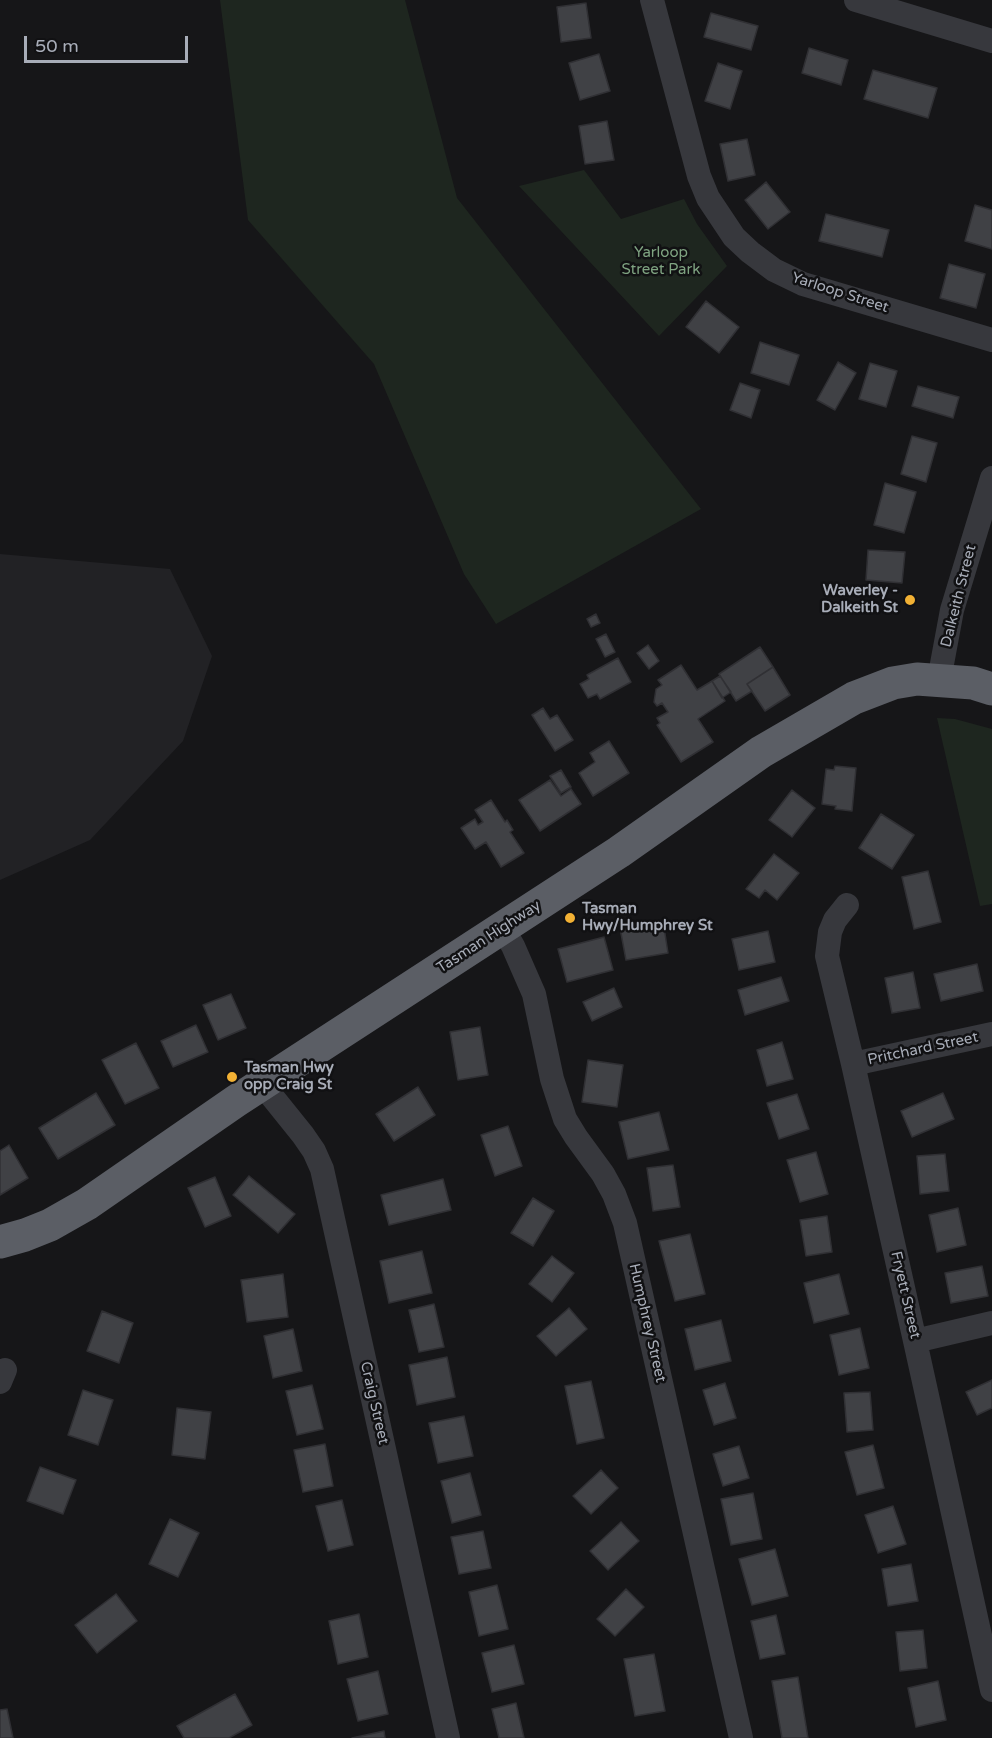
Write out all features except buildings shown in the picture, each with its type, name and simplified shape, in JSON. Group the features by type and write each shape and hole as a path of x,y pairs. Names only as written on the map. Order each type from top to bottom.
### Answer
{"highway":[{"name":"Tasman Highway","path":"0,1242 50,1225 87,1204 262,1084 619,852 761,752 854,698 893,683 917,679 973,683 992,689"}],"street":[{"name":"Yarloop Street","path":"652,0 699,176 708,198 734,237 774,270 803,284 992,340"},
{"path":"856,0 992,41"},
{"name":"Dalkeith Street","path":"939,680 952,610 992,478"},
{"name":"Fryett Street","path":"847,905 835,920 830,932 827,956 915,1341 984,1624 992,1690"},
{"name":"Humphrey Street","path":"503,929 516,951 534,994 552,1078 565,1119 603,1174 614,1194 625,1223 741,1738"},
{"name":"Pritchard Street","path":"853,1064 992,1034"},
{"name":"Craig Street","path":"262,1084 303,1135 322,1169 448,1738"},
{"path":"915,1341 992,1323"}],"shaded area":[{"path":"0,554 170,569 212,656 183,741 90,840 0,880"}],"green space":[{"path":"220,0 405,0 457,198 701,509 496,624 464,574 374,364 248,220"},
{"name":"Yarloop Street Park","path":"584,170 621,219 684,199 697,224 727,266 659,336 519,186"},
{"path":"937,718 955,719 992,729 992,904 980,906"}],"place":[{"name":"Waverley - Dalkeith St","path":"910,600"},
{"name":"Tasman Hwy/Humphrey St","path":"570,918"},
{"name":"Tasman Hwy opp Craig St","path":"232,1077"}]}
